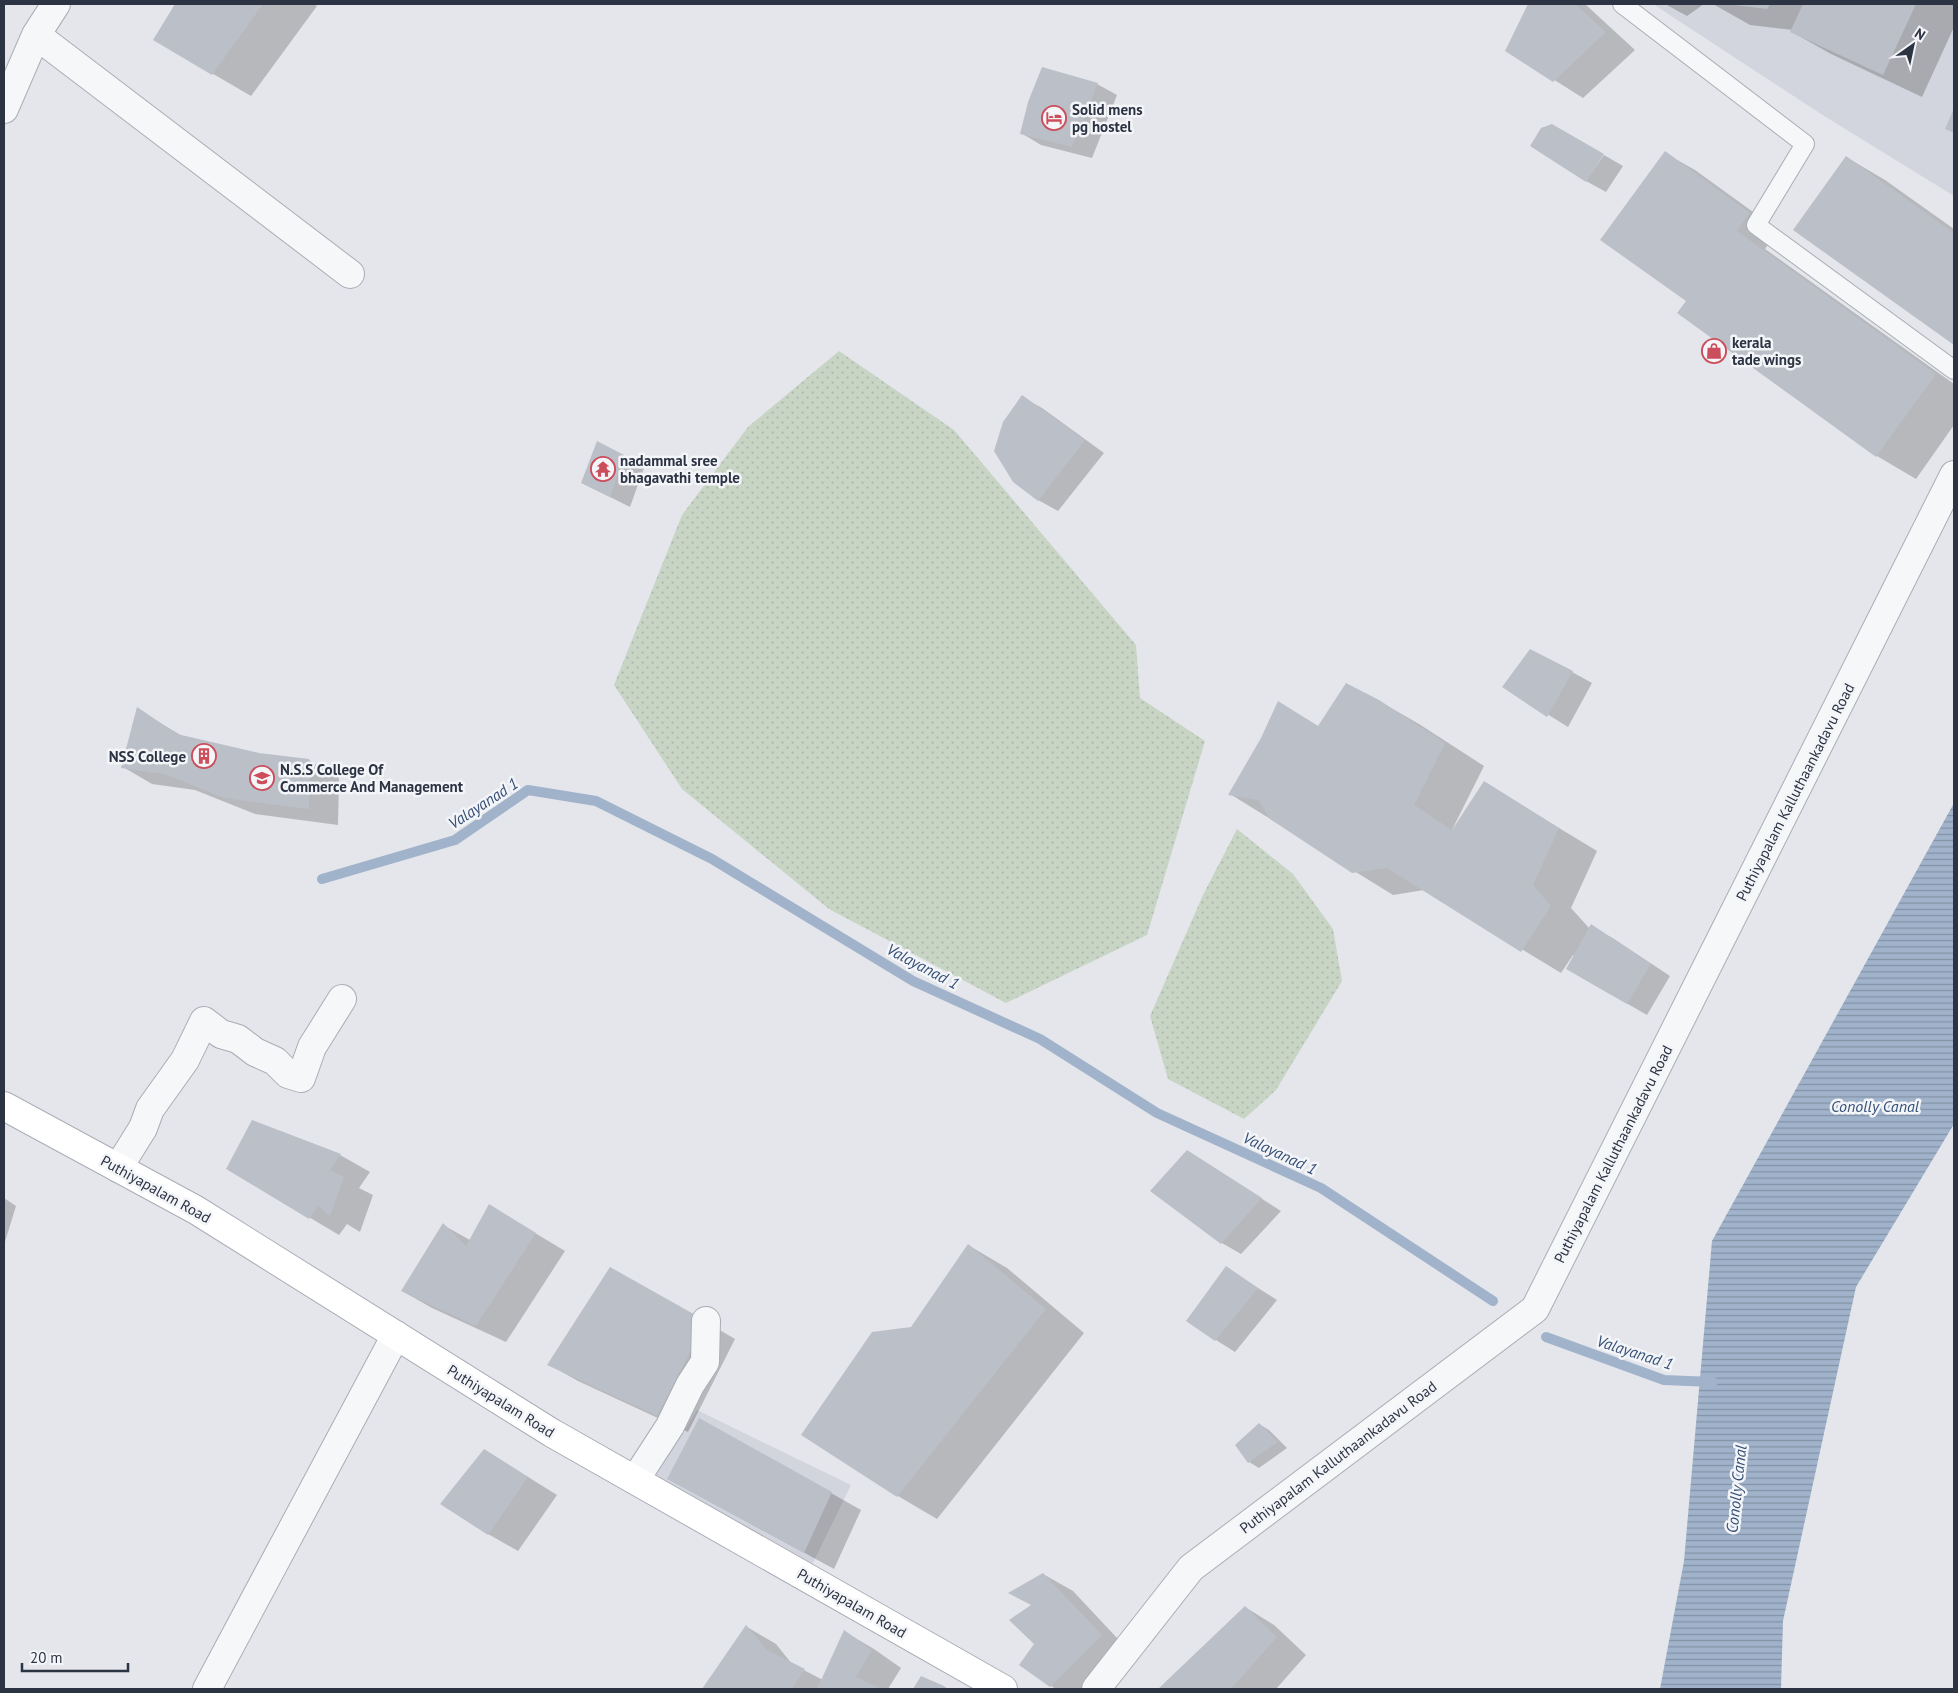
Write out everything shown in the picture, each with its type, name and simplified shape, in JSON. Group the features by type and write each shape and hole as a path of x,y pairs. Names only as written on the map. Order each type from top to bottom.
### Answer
{"street":[{"path":"4,109 36,35 56,4"},
{"path":"36,35 350,274"},
{"name":"Puthiyapalam Kalluthaankadavu Road","path":"1096,1689 1191,1568 1535,1309 1954,476"},
{"path":"118,1168 143,1128 150,1109 185,1060 204,1021 221,1034 238,1039 255,1052 275,1062 288,1074 301,1078 312,1047 342,999"},
{"name":"Puthiyapalam Road","path":"4,1106 196,1210 552,1433 1003,1689"},
{"path":"635,1480 670,1426 690,1385 705,1362 706,1321"},
{"path":"207,1689 396,1335"}],"lane":[{"path":"1622,4 1805,144 1756,225 1954,370"}],"shaded area":[{"path":"1653,4 1954,4 1954,196 1821,114"},
{"path":"697,1410 851,1485 811,1567 654,1479"}],"green space":[{"path":"839,351 954,430 1136,645 1140,698 1205,741 1147,935 1006,1003 829,909 682,789 614,685 682,515 748,427"},
{"path":"1237,829 1293,874 1333,929 1342,981 1276,1090 1244,1119 1168,1079 1150,1016 1203,895"}],"water":[{"name":"Conolly Canal","path":"1954,803 1954,1124 1856,1287 1783,1621 1781,1689 1660,1689 1684,1561 1712,1241"}],"building":[{"path":"175,4 263,4 212,75 153,40"},
{"path":"1528,4 1575,4 1606,32 1553,82 1505,51"},
{"path":"1726,4 1770,4 1767,9"},
{"path":"1803,4 1916,4 1883,75 1790,32"},
{"name":"Solid mens pg hostel","path":"1042,67 1098,83 1072,147 1020,134 1028,102"},
{"path":"1954,108 1954,133 1945,129"},
{"path":"1552,124 1604,154 1586,182 1530,146 1541,128"},
{"path":"1665,151 1750,213 1737,231 1936,374 1876,457 1677,313 1686,301 1600,240"},
{"path":"1846,156 1954,233 1954,345 1793,230"},
{"path":"1022,395 1085,440 1038,501 1013,482 994,451 1003,422"},
{"name":"nadammal sree bhagavathi temple","path":"597,441 624,455 610,497 581,483"},
{"path":"1530,649 1573,671 1547,717 1502,687"},
{"path":"1346,683 1379,700 1445,743 1414,805 1452,830 1484,781 1559,828 1533,885 1551,906 1521,952 1387,868 1352,873 1270,819 1258,800 1228,795 1261,738 1278,701 1318,726"},
{"name":"NSS College","path":"137,707 177,734 259,753 309,759 309,809 224,798 164,774 121,768"},
{"path":"1591,924 1651,964 1627,1004 1566,969"},
{"path":"252,1120 341,1154 330,1170 344,1177 330,1216 318,1206 309,1219 226,1169"},
{"path":"1187,1150 1262,1198 1221,1244 1150,1191"},
{"path":"489,1204 536,1233 476,1326 401,1291 443,1223 466,1246"},
{"path":"968,1244 1046,1309 897,1497 801,1435 872,1332 911,1327"},
{"path":"1226,1266 1258,1288 1215,1341 1186,1321"},
{"path":"610,1267 706,1321 657,1416 547,1365"},
{"path":"699,1418 832,1492 804,1553 667,1479"},
{"path":"1259,1423 1278,1442 1248,1463 1235,1445"},
{"path":"484,1449 528,1477 488,1535 440,1504"},
{"path":"1043,1573 1102,1635 1050,1687 1019,1665 1034,1644 1009,1620 1031,1605 1008,1593"},
{"path":"1245,1606 1277,1637 1231,1689 1158,1689"},
{"path":"746,1625 767,1650 805,1669 792,1689 702,1689"},
{"path":"844,1630 872,1650 856,1677 882,1689 817,1689"},
{"path":"921,1676 944,1686 948,1689 913,1689"}],"waterway":[{"name":"Valayanad 1","path":"322,879 455,840 528,790 596,801 712,859 913,981 1040,1039 1157,1113 1321,1188 1493,1301"},
{"name":"Valayanad 1","path":"1546,1337 1664,1380 1713,1382"}],"place":[{"name":"Solid mens pg hostel","path":"1054,118"},
{"name":"kerala tade wings","path":"1714,351"},
{"name":"nadammal sree bhagavathi temple","path":"603,469"},
{"name":"NSS College","path":"204,756"},
{"name":"N.S.S College Of Commerce And Management","path":"262,778"}]}
